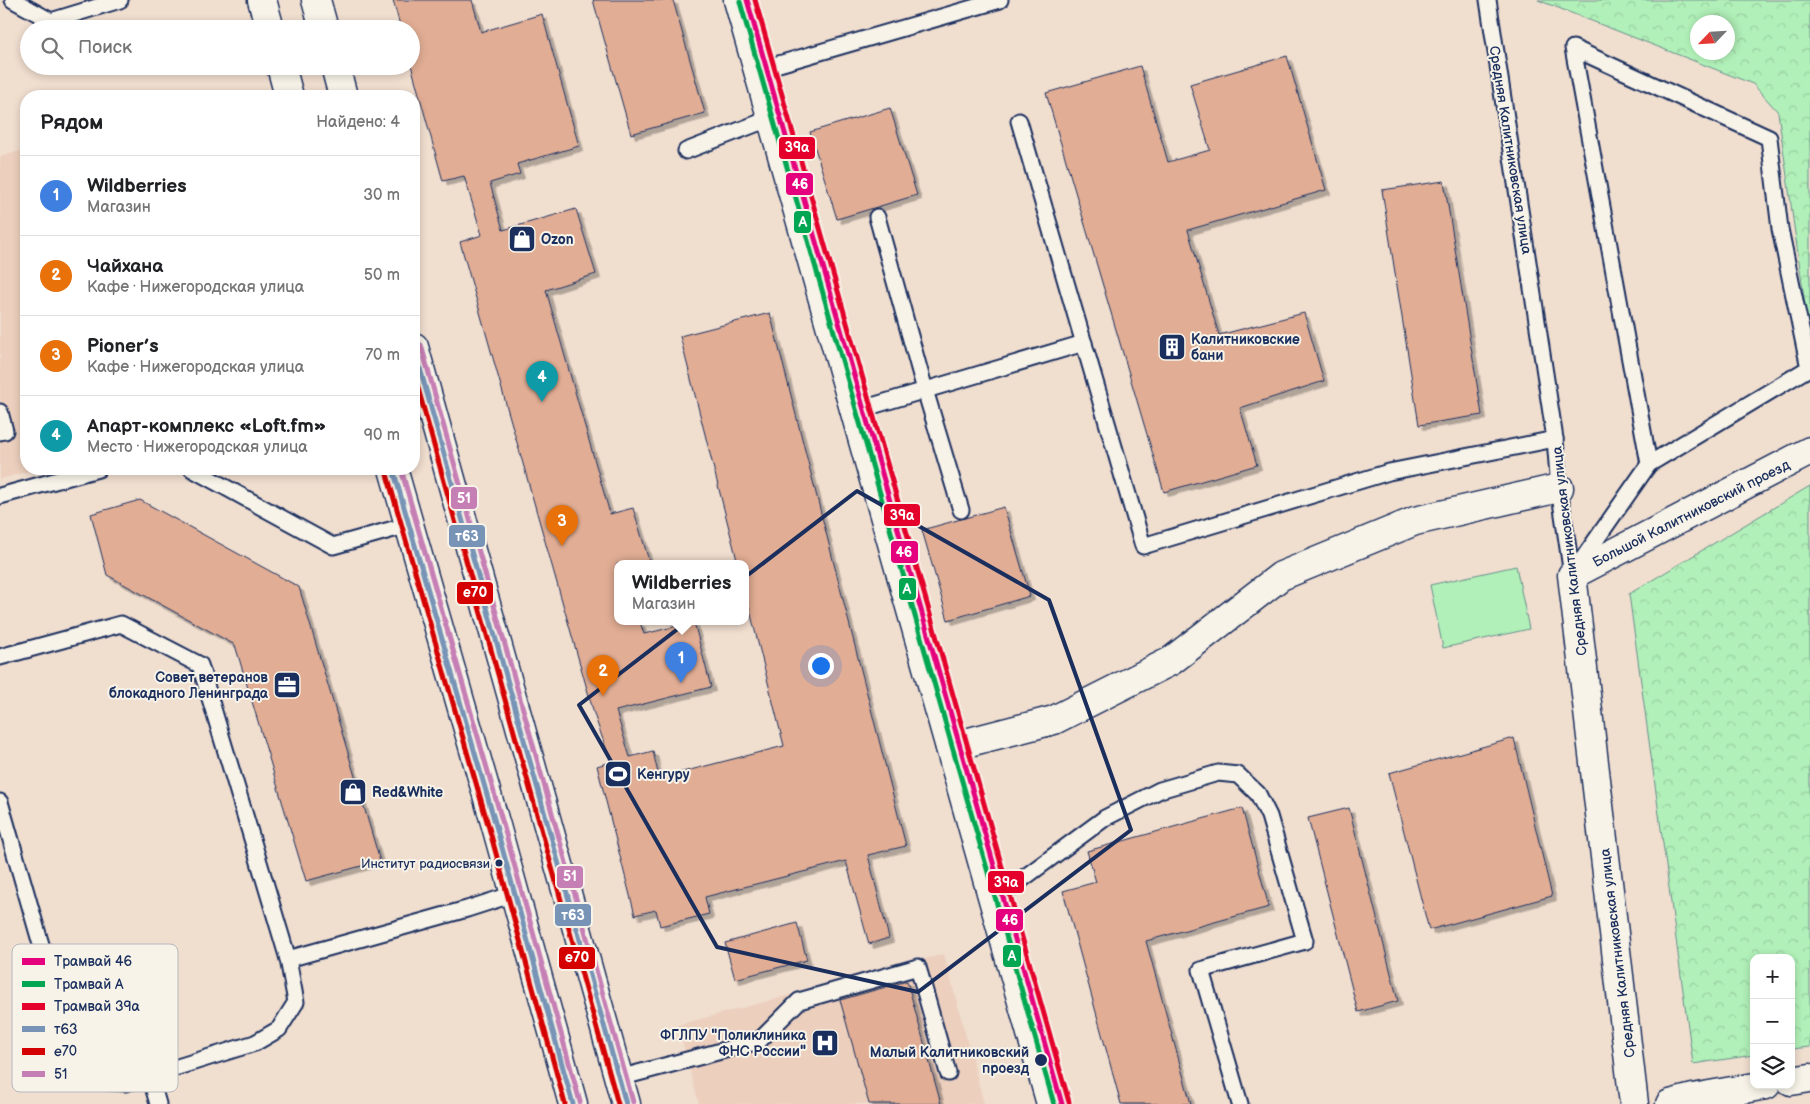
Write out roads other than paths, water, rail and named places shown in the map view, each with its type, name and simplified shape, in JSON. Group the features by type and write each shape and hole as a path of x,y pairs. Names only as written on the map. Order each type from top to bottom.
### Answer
{"street":[{"path":"262,0 268,20"},
{"path":"316,0 322,20"},
{"path":"738,0 1051,1104"},
{"path":"283,75 287,90"},
{"path":"337,75 341,90"},
{"path":"420,368 626,1104"},
{"name":"Большой Калитниковский проезд","path":"1572,575 1810,451"},
{"path":"395,475 573,1104"},
{"path":"950,747 1054,720 1171,661 1281,576 1415,521 1560,488"},
{"name":"Средняя Калитниковская улица","path":"1572,575 1634,1104"},
{"path":"1795,1080 1810,1078"},
{"path":"1670,1104 1750,1088"}],"lane":[{"path":"13,0 49,20"},
{"path":"54,20 120,0"},
{"path":"758,70 1000,0"},
{"name":"Средняя Калитниковская улица","path":"1488,0 1555,440 1572,575"},
{"path":"1572,575 1649,464 1809,368 1780,229 1769,138 1573,48 1649,464"},
{"path":"686,151 771,118"},
{"path":"1019,121 1143,546 1389,472 1555,440"},
{"path":"877,217 925,390 961,510"},
{"path":"855,411 1084,343"},
{"path":"0,412 5,431 0,432"},
{"path":"0,496 76,475"},
{"path":"203,475 333,546 408,525"},
{"path":"0,657 122,624 200,665 288,958 296,1002 279,1029 255,1043 178,1067"},
{"path":"994,900 1105,818 1160,790 1218,773 1238,775 1258,794 1269,816 1304,942 1201,970 1240,1104"},
{"path":"0,802 41,944"},
{"path":"288,958 467,909 514,894"},
{"path":"619,1078 759,1041 799,1000 918,967 948,1073"}],"tram line":[{"name":"46","path":"747,0 1062,1104"},
{"name":"39а","path":"755,0 1069,1102"},
{"name":"А","path":"740,2 1054,1104"}],"place":[{"name":"Ozon","path":"522,239"},
{"name":"Калитниковские бани","path":"1172,347"},
{"name":"Апарт-комплекс «Loft.fm»","path":"542,402"},
{"name":"Pioner’s","path":"562,546"},
{"name":"Wildberries","path":"681,683"},
{"name":"Совет ветеранов блокадного Ленинграда","path":"287,685"},
{"name":"Чайхана","path":"603,696"},
{"name":"Кенгуру","path":"618,774"},
{"name":"Red&White","path":"353,792"},
{"name":"Институт радиосвязи","path":"499,863"},
{"name":"ФГЛПУ \"Поликлиника ФНС России\"","path":"825,1043"},
{"name":"Малый Калитниковский проезд","path":"1041,1060"}]}
